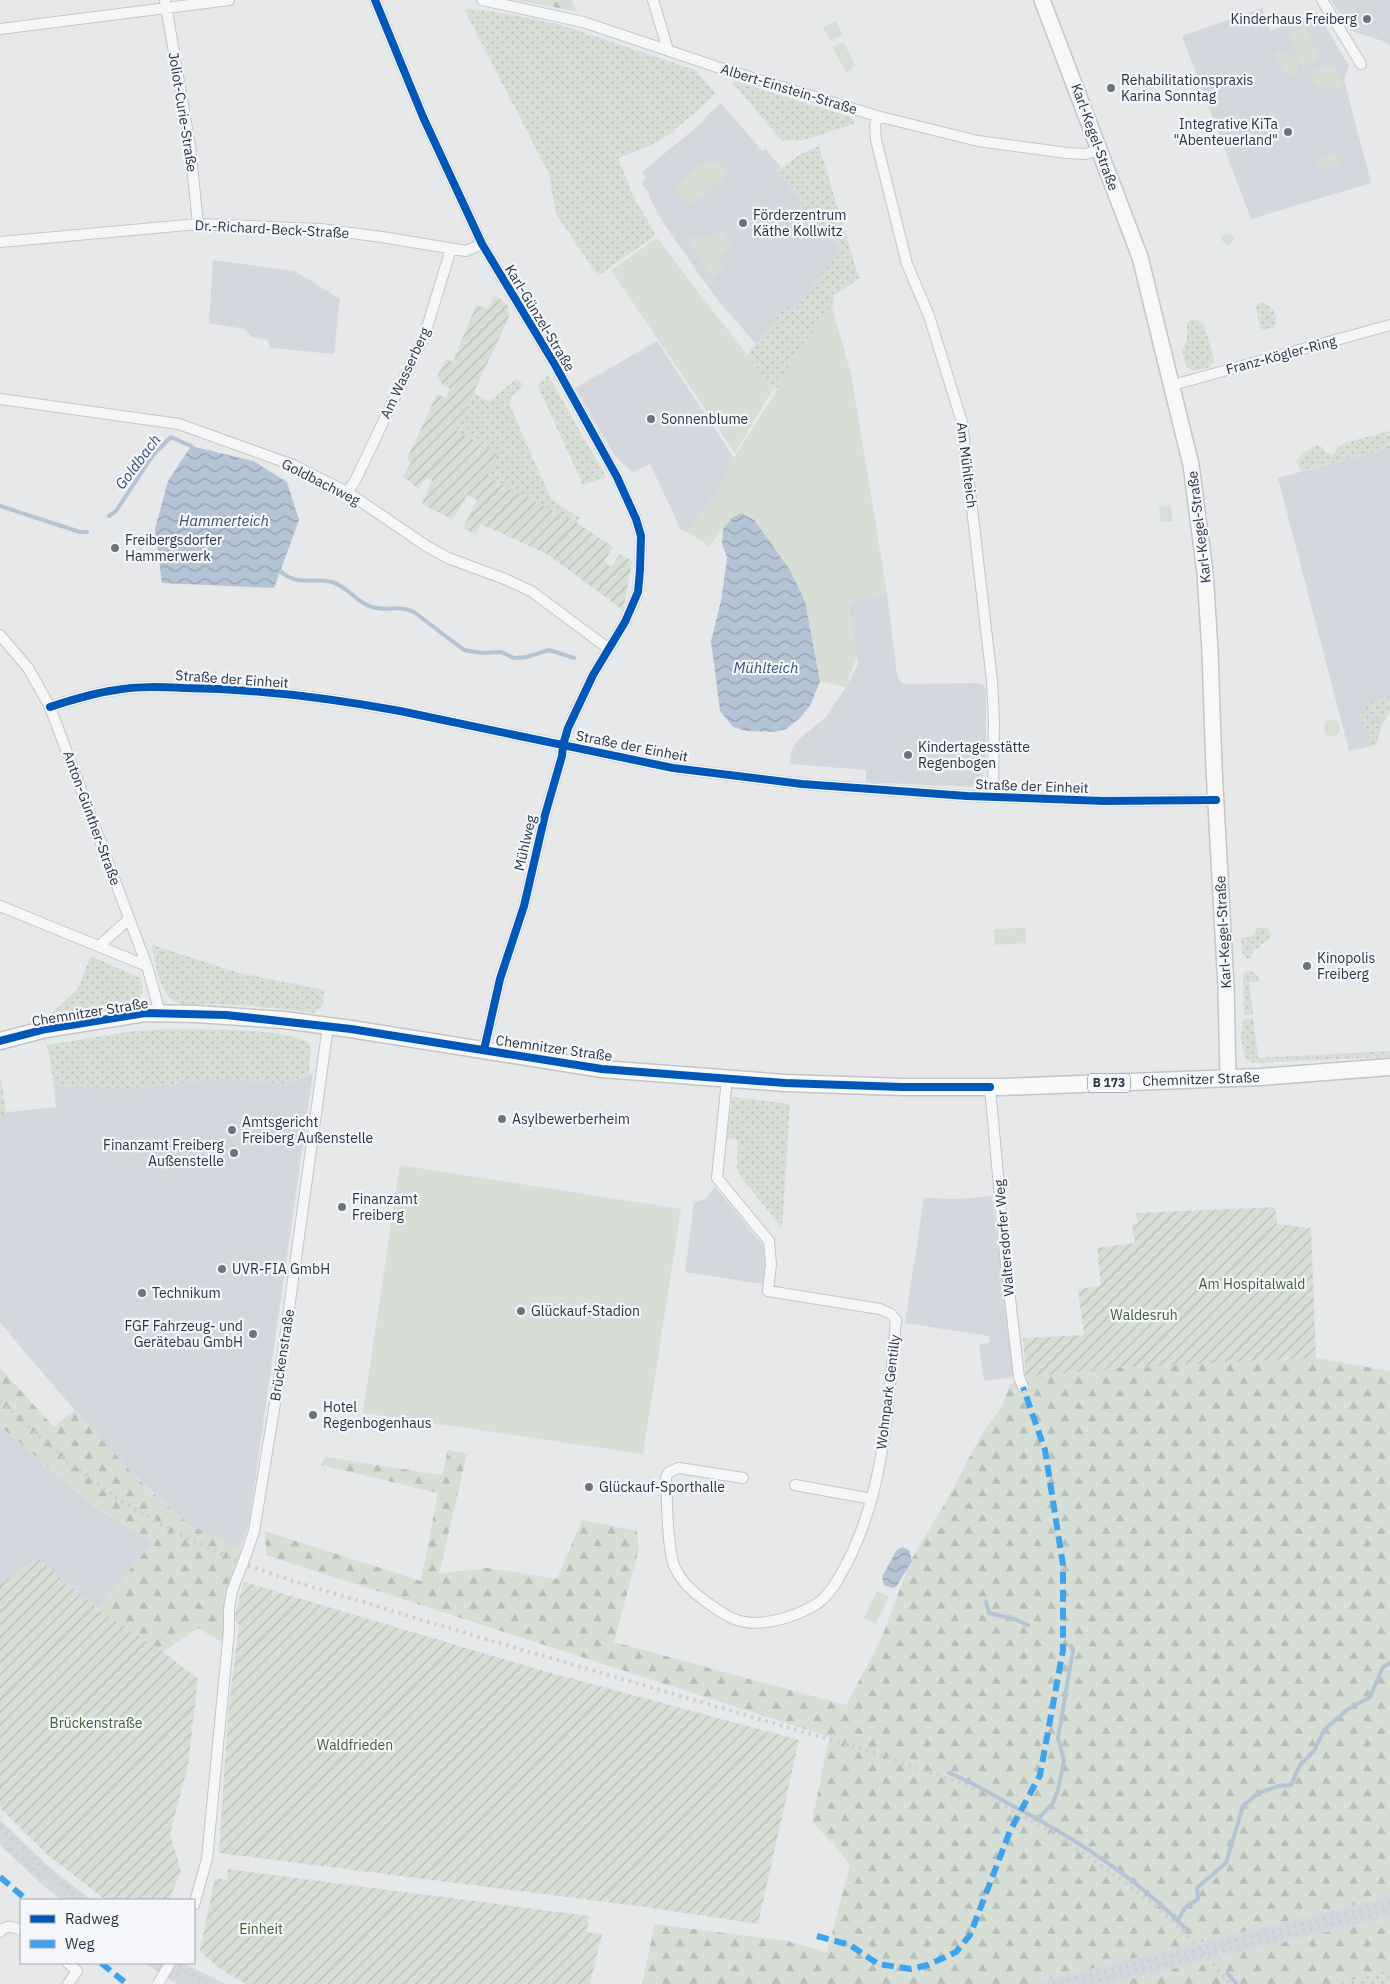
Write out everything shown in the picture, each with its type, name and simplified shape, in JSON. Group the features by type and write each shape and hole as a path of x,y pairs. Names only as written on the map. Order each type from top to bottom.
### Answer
{"main road":[{"name":"Chemnitzer Straße","path":"0,1041 46,1029 145,1013 160,1013 226,1015 328,1026 602,1068 727,1079 832,1085 990,1087 1228,1078 1390,1067"}],"street":[{"path":"0,28 165,4 229,0"},
{"name":"Karl-Günzel-Straße","path":"375,0 423,117 482,244 554,365 617,478 636,519 641,536 638,592 625,622 609,649"},
{"name":"Albert-Einstein-Straße","path":"482,0 583,22 717,67 877,116 987,142 1085,154 1100,150"},
{"path":"652,0 668,50"},
{"name":"Karl-Kegel-Straße","path":"1042,0 1140,257 1192,465 1205,572 1226,978 1228,1078"},
{"path":"1322,0 1361,64"},
{"name":"Joliot-Curie-Straße","path":"165,4 190,146 198,224"},
{"name":"Am Mühlteich","path":"877,116 875,126 876,140 907,264 929,316 962,422 992,681 994,720 993,797"},
{"name":"Dr.-Richard-Beck-Straße","path":"0,242 198,224 320,229 391,238 466,251 482,244"},
{"name":"Am Wasserberg","path":"348,492 425,334 451,249"},
{"name":"Franz-Kögler-Ring","path":"1173,386 1390,325"},
{"name":"Goldbachweg","path":"0,400 179,424 292,465 348,492 428,547 448,558 504,578 531,591 609,649"},
{"name":"Anton-Günther-Straße","path":"0,635 28,668 50,707 147,966 160,1013"},
{"name":"Mühlweg","path":"484,1050 500,979 524,906 545,815 562,756 563,744 568,728 609,649"},
{"name":"Straße der Einheit","path":"50,707 117,689 149,687 233,690 363,704 672,768 802,784 993,797 1104,801 1216,800"},
{"path":"0,906 147,966"},
{"path":"99,946 129,919"},
{"name":"Brückenstraße","path":"195,1902 207,1859 229,1630 229,1608 232,1591 251,1541 281,1367 328,1026"},
{"name":"Wohnpark Gentilly","path":"727,1079 717,1178 768,1241 771,1264 768,1291 880,1309 891,1314 896,1320 884,1440 872,1498 861,1533 843,1572 832,1589 818,1603 792,1616 775,1621 750,1622 736,1620 700,1597 682,1579 674,1567 671,1552 666,1477 671,1470 678,1468 743,1478"},
{"name":"Waltersdorfer Weg","path":"990,1087 1009,1298 1019,1377 1023,1387"},
{"path":"795,1485 872,1498"},
{"path":"0,1932 3,1928 9,1926 20,1930"},
{"path":"68,1984 77,1971 69,1964"},
{"path":"158,1984 169,1964"}],"shaded area":[{"name":"Kinderhaus Freiberg","path":"1331,0 1390,0 1390,46 1383,41 1351,31"},
{"name":"Integrative KiTa \"Abenteuerland\"","path":"1262,8 1271,31 1317,12 1349,66 1344,80 1371,183 1251,219 1182,36"},
{"name":"Förderzentrum Käthe Kollwitz","path":"721,103 762,151 765,149 781,167 777,171 840,250 793,312 786,306 756,344 720,303 703,280 665,225 650,199 649,193 641,183 646,178 642,172 705,120 704,118"},
{"path":"213,260 295,271 340,299 334,354 270,348 268,340 252,337 244,329 209,323"},
{"name":"Sonnenblume","path":"657,341 734,458 718,491 687,532 681,530 650,464 632,472 616,457 575,388"},
{"path":"1390,448 1390,711 1382,724 1376,745 1349,751 1278,478"},
{"path":"887,593 897,675 900,681 904,684 979,683 986,690 986,767 983,767 981,779 971,787 866,782 866,770 790,764 791,751 797,741 826,717 846,687 858,664 849,604"},
{"path":"313,1073 249,1524 240,1549 198,1530 183,1520 149,1488 108,1448 0,1322 0,1113 56,1107 54,1085 124,1089 231,1078 277,1084 289,1083"},
{"path":"715,1187 763,1245 766,1261 763,1284 685,1272 694,1203 706,1198"},
{"path":"992,1196 1014,1377 984,1381 979,1344 990,1343 989,1336 905,1323 924,1198 958,1199"},
{"path":"0,1426 95,1507 152,1543 98,1609 37,1558 0,1585"},
{"path":"0,1820 48,1866 90,1899 60,1899 0,1845"},
{"path":"1390,1896 1390,1917 1109,1984 1028,1984"},
{"path":"146,1964 185,1964 225,1984 177,1984"}],"green space":[{"path":"515,0 572,0 576,11"},
{"path":"464,9 484,10 558,24 695,70 716,94 670,134 651,145 618,158 634,198 656,235 598,276 556,214 549,174"},
{"path":"836,21 843,35 831,41 823,28"},
{"path":"1306,27 1320,60 1302,68 1288,34"},
{"path":"843,42 856,66 846,72 832,47"},
{"path":"1280,51 1291,56 1296,61 1297,72 1292,77 1286,73 1274,53"},
{"path":"1334,67 1338,70 1342,87 1324,88 1314,85 1312,69"},
{"path":"735,81 853,118 854,124 804,140 782,141 733,83"},
{"path":"819,146 859,278 834,296 832,307 787,369 778,388 773,389 747,355 786,306 793,312 840,250 777,171 801,154"},
{"path":"1334,155 1339,158 1338,167 1317,166 1319,157"},
{"path":"709,161 719,164 726,171 724,180 688,205 680,197 676,188 695,168"},
{"path":"719,229 731,245 720,257 724,268 713,278 687,241 692,237 707,238"},
{"path":"1231,233 1234,239 1229,246 1223,242 1221,236"},
{"path":"657,238 773,389 735,453 611,270"},
{"path":"493,297 500,298 508,306 509,317 456,430 498,454 487,477 577,523 613,547 604,561 611,567 620,554 632,561 623,610 547,554 481,524 476,534 463,528 477,500 467,495 453,520 422,504 432,480 426,478 418,489 403,476 411,463 407,459 437,394 446,398 450,389 443,385 437,377 446,359 453,362 476,305 489,309"},
{"path":"1263,303 1270,306 1276,316 1274,327 1264,330 1260,328 1256,308 1258,304"},
{"path":"832,307 851,374 887,593 849,604 857,656 846,687 820,681 805,601 790,570 732,518 709,546 687,532 718,491 734,458 778,388 787,369"},
{"path":"1196,319 1204,325 1214,359 1210,367 1193,371 1186,366 1182,350 1187,340 1187,324 1191,320"},
{"path":"548,375 606,477 583,485 538,386"},
{"path":"516,379 524,385 512,396 510,406 551,499 580,518 577,523 487,477 456,430 473,392 489,402"},
{"path":"1390,431 1390,448 1301,471 1296,461 1312,447 1320,446 1332,456 1339,446 1347,442"},
{"path":"1170,505 1173,521 1161,522 1159,507"},
{"path":"1390,696 1390,711 1384,721 1374,716 1364,705"},
{"path":"1360,711 1381,727 1376,745 1370,746"},
{"path":"1329,720 1335,720 1340,725 1338,734 1329,736 1324,731 1324,725"},
{"path":"1025,928 1026,943 995,945 994,929"},
{"path":"1257,928 1267,928 1272,934 1259,948 1253,949 1251,958 1246,958 1242,953 1241,938 1254,935"},
{"path":"152,945 239,973 325,990 322,1006 315,1013 246,1005 177,1003 169,996 161,983"},
{"path":"91,956 140,978 143,990 138,1000 131,1005 43,1021 77,990"},
{"path":"1251,971 1257,975 1260,982 1249,982 1253,1014 1244,1015 1243,975"},
{"path":"1253,1018 1258,1058 1390,1051 1390,1057 1253,1063 1245,1058 1241,1040 1243,1019"},
{"path":"172,1029 243,1030 281,1034 296,1038 309,1043 311,1050 309,1074 289,1083 277,1084 231,1078 124,1089 54,1085 47,1045 133,1031"},
{"path":"0,1077 7,1113 0,1115"},
{"path":"732,1097 790,1104 782,1228 740,1176 737,1167 738,1140 727,1138"},
{"name":"Glückauf-Stadion","path":"400,1165 681,1209 643,1454 363,1413"},
{"path":"1275,1207 1277,1224 1311,1228 1316,1358 1117,1368 1026,1377 1023,1338 1084,1335 1078,1289 1101,1286 1097,1248 1135,1243 1132,1224 1137,1223 1136,1213"},
{"path":"1316,1358 1390,1371 1390,1896 1028,1984 642,1984 655,1924 788,1941 827,1952 850,1866 839,1850 812,1822 829,1737 266,1555 265,1531 421,1581 438,1493 321,1465 325,1457 442,1475 448,1450 467,1454 439,1574 487,1568 557,1579 582,1520 637,1531 639,1549 614,1642 846,1705 880,1642 909,1564 948,1498 979,1439 1003,1404 1010,1384 1026,1377 1117,1368"},
{"path":"0,1368 54,1427 75,1410 127,1467 168,1507 198,1529 232,1544 246,1555 238,1572 228,1646 198,1628 163,1652 98,1609 152,1543 96,1507 0,1426"},
{"name":"Brückenstraße","path":"37,1558 98,1609 163,1652 198,1679 188,1765 170,1834 181,1871 169,1899 105,1899 50,1857 0,1808 0,1585"},
{"name":"Waldfrieden","path":"244,1582 544,1671 799,1740 758,1924 639,1906 219,1853 228,1713 239,1626 234,1618"},
{"path":"877,1591 889,1597 876,1624 864,1618"},
{"name":"Einheit","path":"228,1869 589,1916 587,1932 602,1934 590,1984 246,1984 220,1969 200,1951 215,1878 227,1880"},
{"path":"1390,1917 1390,1970 1336,1984 1109,1984"},
{"path":"1390,1970 1390,1984 1336,1984"}],"water":[{"name":"Hammerteich","path":"191,446 253,461 287,482 299,520 274,588 162,583 155,529 168,481"},
{"name":"Mühlteich","path":"741,513 754,520 790,570 805,601 820,681 811,704 800,718 786,729 775,732 746,731 733,727 720,711 711,641 721,601 727,557 722,544 723,529 732,518"},
{"path":"902,1547 909,1550 912,1561 896,1587 892,1588 884,1585 882,1577 896,1551"}],"waterway":[{"name":"Goldbach","path":"109,516 116,511 153,455 171,437 191,446"},
{"name":"Goldbach","path":"0,506 80,532 87,532"},
{"name":"Goldbach","path":"280,571 293,579 332,582 372,607 383,609 398,608 414,612 464,650 482,653 501,652 514,658 527,657 549,650 574,658"},
{"path":"986,1602 989,1613 1014,1619 1028,1625"},
{"path":"1038,1819 1053,1803 1058,1790 1064,1760 1058,1738 1073,1650 1071,1646"},
{"path":"1178,1920 1185,1908 1198,1899 1197,1888 1226,1863 1243,1806 1258,1793 1279,1786 1291,1785 1300,1765 1314,1751 1324,1730 1347,1710 1370,1697 1383,1667 1390,1663"},
{"path":"949,1773 1040,1820 1085,1847 1149,1894 1187,1930"},
{"path":"1227,1973 1236,1983"}],"railway":[{"path":"0,1401 69,1463 124,1503 175,1532 241,1563 293,1581 482,1638 872,1752 964,1784 1049,1830 1125,1882 1165,1914 1192,1940 1230,1984"},
{"path":"0,1827 80,1899"},
{"path":"5,1843 44,1879"},
{"path":"1053,1984 1390,1903"},
{"path":"1084,1984 1390,1910"},
{"path":"159,1964 179,1975"},
{"path":"174,1964 210,1984"}],"marked path":[{"path":"817,1936 850,1945 878,1964 911,1969 928,1965 956,1952 970,1935 1010,1831 1040,1775 1063,1650 1063,1565 1045,1450 1023,1387"},
{"path":"0,1877 26,1899"},
{"path":"102,1964 127,1984"}],"cycle path":[{"path":"375,0 423,117 482,244 555,365 617,477 636,519 641,536 638,592 625,622 593,675 568,728 524,906 500,979 484,1050"},
{"path":"50,707 108,691 133,688 159,687 266,692 320,698 400,711 673,768 802,784 967,796 1104,801 1216,800"},
{"path":"0,1041 46,1029 145,1013 226,1015 351,1029 602,1069 785,1083 902,1087 990,1087"}],"place":[{"name":"Kinderhaus Freiberg","path":"1367,19"},
{"name":"Rehabilitationspraxis Karina Sonntag","path":"1111,88"},
{"name":"Integrative KiTa \"Abenteuerland\"","path":"1288,132"},
{"name":"Förderzentrum Käthe Kollwitz","path":"743,223"},
{"name":"Sonnenblume","path":"651,419"},
{"name":"Freibergsdorfer Hammerwerk","path":"115,548"},
{"name":"Kindertagesstätte Regenbogen","path":"908,755"},
{"name":"Kinopolis Freiberg","path":"1307,966"},
{"name":"Asylbewerberheim","path":"502,1119"},
{"name":"Amtsgericht Freiberg Außenstelle","path":"232,1130"},
{"name":"Finanzamt Freiberg Außenstelle","path":"234,1153"},
{"name":"Finanzamt Freiberg","path":"342,1207"},
{"name":"UVR-FIA GmbH","path":"222,1269"},
{"name":"Technikum","path":"142,1293"},
{"name":"Glückauf-Stadion","path":"521,1311"},
{"name":"FGF Fahrzeug- und Gerätebau GmbH","path":"253,1334"},
{"name":"Hotel Regenbogenhaus","path":"313,1415"},
{"name":"Glückauf-Sporthalle","path":"589,1487"}],"park label":[{"name":"Am Hospitalwald","path":"1252,1284"},
{"name":"Waldesruh","path":"1144,1315"}]}
